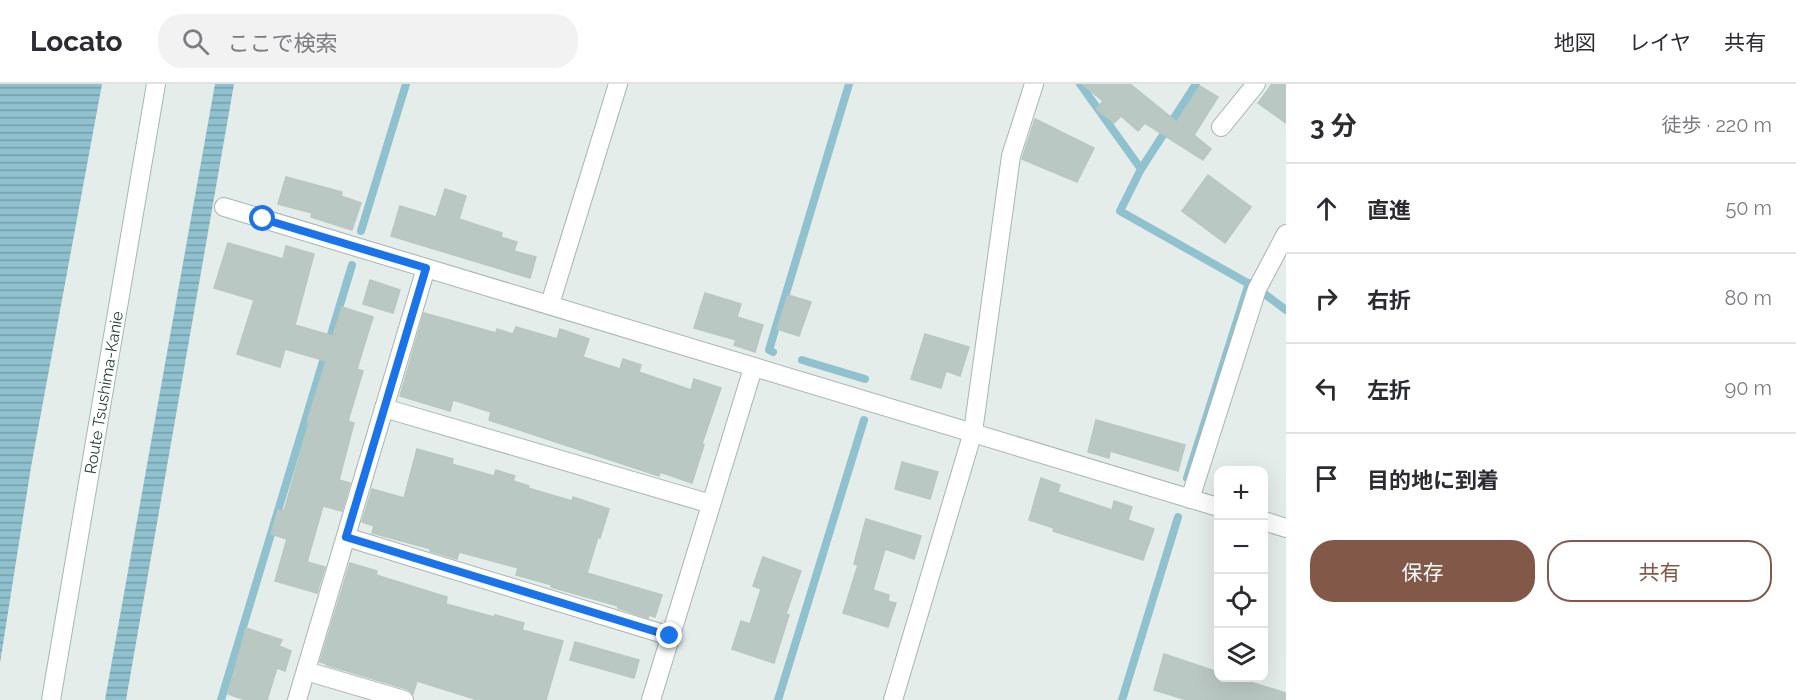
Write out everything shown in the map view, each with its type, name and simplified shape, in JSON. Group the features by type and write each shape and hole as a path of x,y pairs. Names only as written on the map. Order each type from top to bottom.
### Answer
{"street":[{"name":"Route Tsushima-Kanie","path":"51,700 156,84"},
{"path":"550,304 618,84"},
{"path":"893,700 973,432 1011,156 1034,84"},
{"path":"1221,127 1257,84"},
{"path":"224,207 1214,506"},
{"path":"1190,499 1257,289 1286,234"},
{"path":"297,700 426,268"},
{"path":"651,700 753,368"},
{"path":"384,408 711,504"},
{"path":"1268,523 1286,528"},
{"path":"346,537 670,636"},
{"path":"306,671 404,700"}],"water":[{"path":"0,84 102,84 31,467 0,663"},
{"path":"215,84 234,84 126,700 105,700"}],"building":[{"path":"1082,84 1130,84 1177,122 1200,86 1218,97 1194,135 1211,149 1203,160 1145,123 1138,131 1121,116 1114,123 1096,109 1103,101"},
{"path":"1272,84 1286,84 1286,123 1258,103"},
{"path":"1035,119 1094,148 1077,182 1022,159"},
{"path":"1208,175 1251,207 1225,243 1182,211"},
{"path":"286,177 342,192 341,196 361,203 352,230 311,217 312,213 278,204"},
{"path":"445,189 466,196 459,219 502,233 501,237 517,242 514,251 536,257 530,278 391,236 400,206 436,217"},
{"path":"228,243 283,259 286,246 314,254 295,325 333,336 342,307 373,317 357,369 363,371 348,421 354,423 339,480 350,483 342,511 323,506 307,562 325,567 317,593 275,581 287,539 271,534 278,510 284,511 309,423 307,422 326,361 285,349 280,367 237,354 254,300 214,288"},
{"path":"370,280 400,290 393,313 363,304"},
{"path":"705,293 741,304 737,317 763,325 755,352 734,345 736,340 694,328"},
{"path":"788,295 811,302 799,336 777,329"},
{"path":"424,313 496,333 497,329 513,334 516,327 557,339 560,329 589,339 583,357 620,369 623,359 641,365 639,372 691,390 694,379 721,388 702,444 704,445 692,483 660,472 659,476 489,420 491,412 453,400 450,411 400,396"},
{"path":"925,334 969,347 960,376 946,371 941,388 911,379"},
{"path":"1096,420 1185,445 1178,471 1110,451 1109,458 1088,452"},
{"path":"417,449 453,459 452,464 494,476 496,470 515,476 513,481 529,486 528,488 572,501 573,497 609,509 587,573 662,595 655,617 649,615 648,618 618,608 618,606 516,575 518,568 459,552 457,559 430,551 431,549 372,533 374,526 362,522 372,489 404,498"},
{"path":"902,462 938,472 930,499 895,489"},
{"path":"1041,478 1060,485 1058,492 1112,510 1114,501 1132,507 1128,520 1154,529 1143,560 1053,531 1054,528 1029,520"},
{"path":"866,519 921,536 914,559 885,549 873,590 889,595 888,601 896,603 888,627 843,613 858,565 854,564"},
{"path":"763,557 801,571 786,614 789,615 774,663 732,649 741,621 750,624 761,589 753,586"},
{"path":"350,563 377,571 376,575 447,597 446,604 524,623 522,630 563,641 546,700 478,700 417,681 413,694 407,689 320,662"},
{"path":"246,628 282,640 279,646 291,651 285,671 277,668 267,700 246,700 228,694"},
{"path":"575,642 639,660 634,678 570,660"},
{"path":"1164,654 1214,671 1214,682 1250,682 1286,693 1286,700 1187,700 1154,690"}],"waterway":[{"path":"361,231 406,84"},
{"path":"773,352 769,350 849,84"},
{"path":"1080,84 1141,169"},
{"path":"1196,84 1141,169 1120,211 1251,285"},
{"path":"221,700 352,265"},
{"path":"1187,478 1249,283"},
{"path":"1266,295 1286,310"},
{"path":"802,360 865,379"},
{"path":"778,700 864,420"},
{"path":"1122,700 1178,517"}],"route":[{"path":"263,219 426,268 346,537 670,636"}]}
